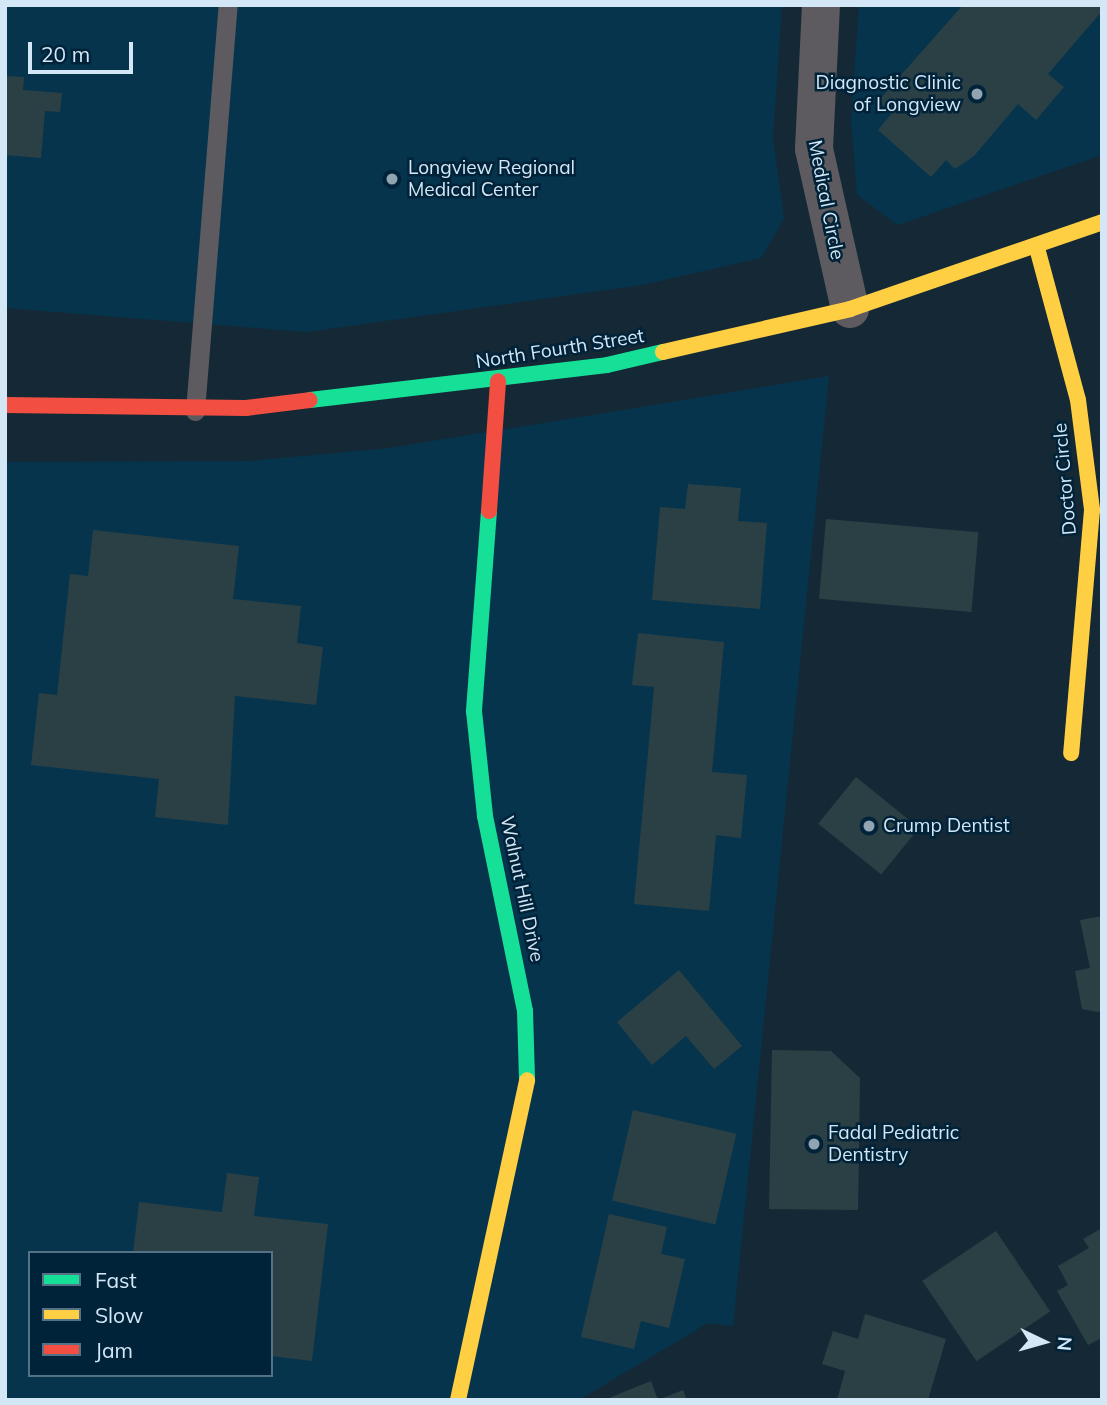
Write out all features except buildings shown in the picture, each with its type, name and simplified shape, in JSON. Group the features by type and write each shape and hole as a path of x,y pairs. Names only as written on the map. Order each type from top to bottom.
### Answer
{"street":[{"name":"Medical Circle","path":"821,5 814,149 850,309"},
{"name":"North Fourth Street","path":"5,405 195,411 498,381 646,357 850,309 1037,248 1102,222"},
{"name":"Doctor Circle","path":"1037,248 1078,400 1092,510 1071,753"},
{"name":"Walnut Hill Drive","path":"458,1400 527,1079 524,1002 485,816 474,712 498,381"}],"lane":[{"path":"195,411 228,5"}],"shaded area":[{"name":"Longview Regional Medical Center","path":"5,5 782,5 773,138 784,219 761,258 642,285 307,332 5,308"},
{"name":"Diagnostic Clinic of Longview","path":"859,5 1102,5 1102,155 898,225 857,195 851,119"},
{"path":"829,376 733,1326 708,1323 579,1400 5,1400 5,462 249,461 390,448"}],"traffic: fast":[{"path":"310,400 607,365 663,352"},
{"path":"489,511 474,711 485,816 525,1011 527,1080"}],"traffic: slow":[{"path":"663,352 850,309 1102,222"},
{"path":"1037,248 1078,400 1092,510 1071,753"},
{"path":"458,1400 527,1080"}],"traffic: jam":[{"path":"489,511 498,381"},
{"path":"5,405 246,408 310,400"}],"place":[{"name":"Diagnostic Clinic of Longview","path":"977,94"},
{"name":"Longview Regional Medical Center","path":"392,179"},
{"name":"Crump Dentist","path":"869,826"},
{"name":"Fadal Pediatric Dentistry","path":"814,1144"}]}
